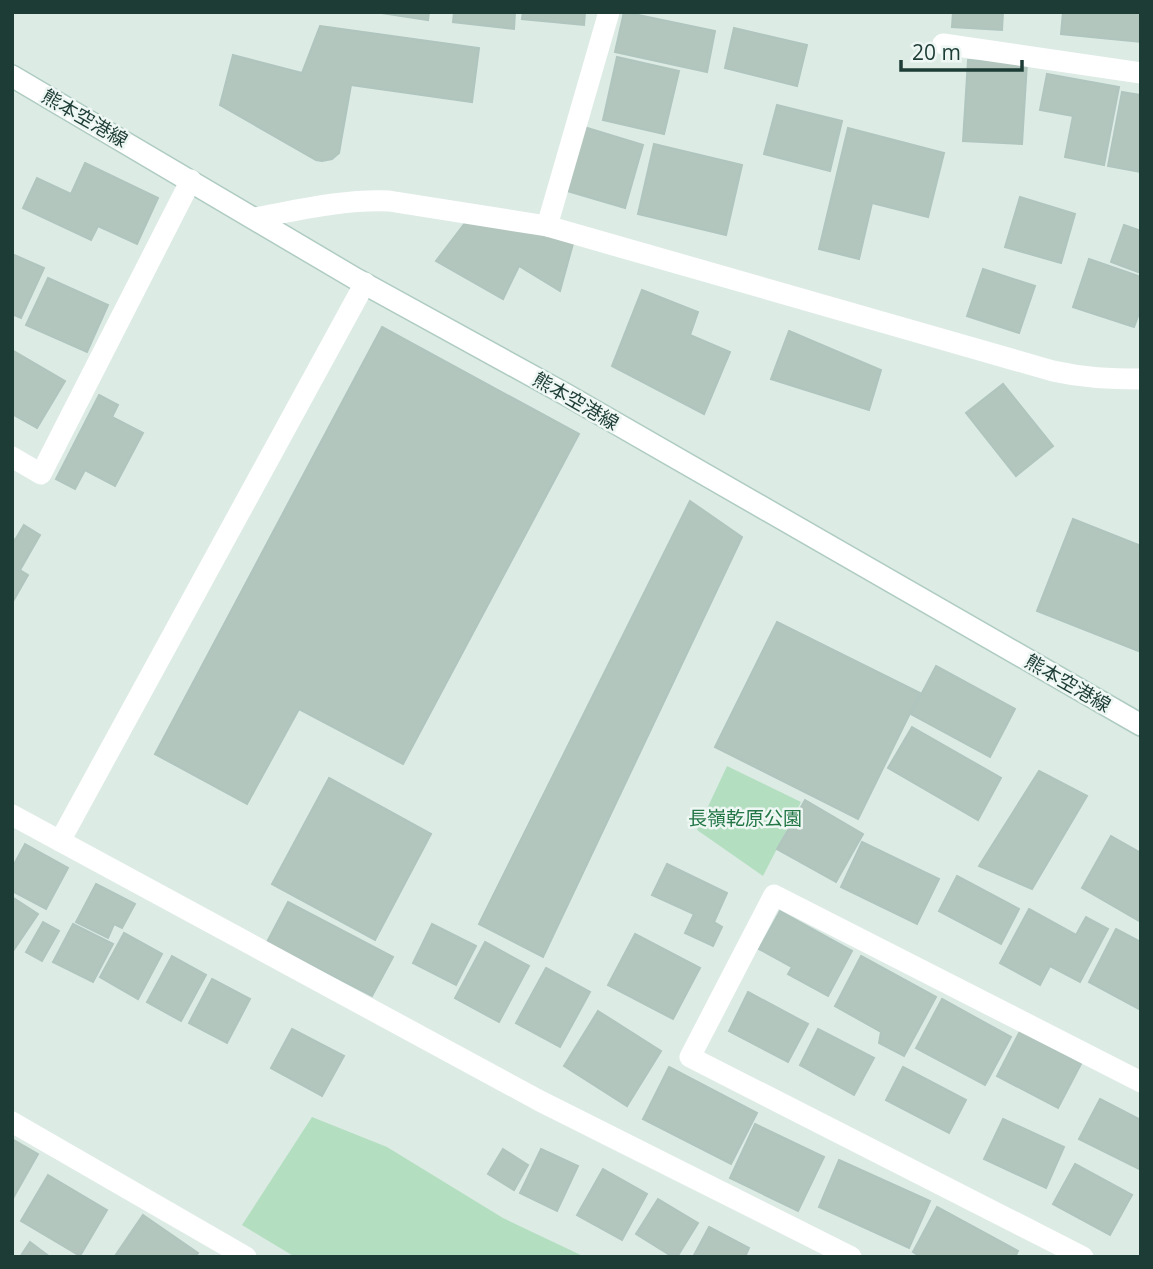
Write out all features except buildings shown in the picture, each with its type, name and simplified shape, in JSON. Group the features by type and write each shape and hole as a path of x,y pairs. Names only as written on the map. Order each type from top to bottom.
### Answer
{"street":[{"path":"547,226 609,12"},
{"path":"943,44 1141,73"},
{"name":"熊本空港線","path":"12,76 365,284 565,394 1141,724"},
{"path":"12,457 41,474 191,180"},
{"path":"255,218 366,200 389,201 547,226 1054,371 1079,377 1141,379"},
{"path":"60,841 365,284"},
{"path":"12,815 540,1101 851,1257"},
{"path":"1083,1257 690,1057 774,895 1141,1082"},
{"path":"12,1122 245,1256"}],"green space":[{"name":"長嶺乾原公園","path":"727,766 801,802 763,876 697,830"},
{"path":"312,1117 387,1147 503,1218 585,1257 295,1257 242,1225"}]}
